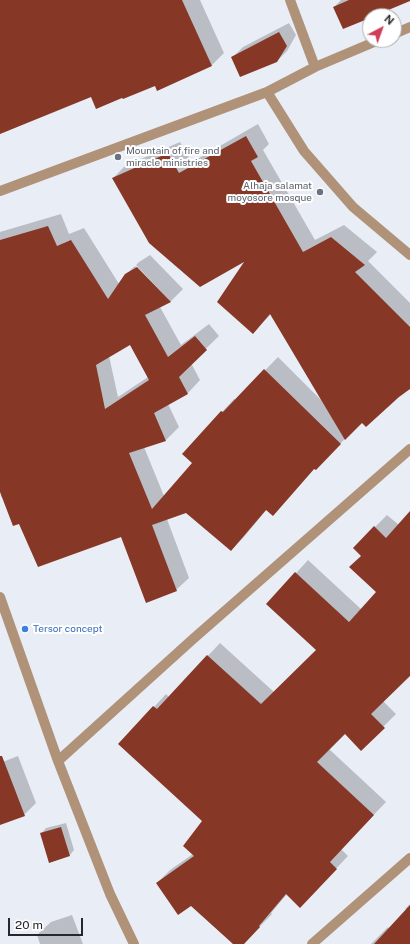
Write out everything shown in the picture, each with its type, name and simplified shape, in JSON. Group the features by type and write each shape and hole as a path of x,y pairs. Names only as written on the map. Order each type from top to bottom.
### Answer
{"street":[{"path":"290,0 315,67"},
{"path":"0,191 267,92 315,67 362,47"},
{"path":"267,92 304,151 353,207 410,255"},
{"path":"58,761 192,639 410,450"},
{"path":"0,597 58,761 110,894 134,944"},
{"path":"312,944 410,858"}],"building":[{"path":"0,0 182,0 212,66 157,91 155,86 96,109 91,97 0,134"},
{"path":"349,0 410,0 393,8 362,8 362,21 343,29 333,7"},
{"path":"279,32 287,46 277,62 240,77 231,57"},
{"path":"246,136 258,157 251,161 303,252 331,237 365,265 355,272 410,327 410,389 366,427 362,423 345,440 270,314 253,334 217,302 244,262 200,287 149,243 112,178 168,153 179,173"},
{"path":"48,226 57,246 71,240 108,299 125,274 137,267 171,302 145,315 168,357 195,336 207,350 179,377 188,394 154,413 166,441 129,453 152,509 192,463 182,454 221,411 223,412 264,369 341,444 316,470 314,469 273,516 266,510 231,551 186,513 152,525 177,591 146,603 121,537 38,567 19,524 13,526 0,492 0,240","holes":["130,345 149,380 105,409 96,365"]},
{"path":"410,511 410,676 371,714 385,728 361,751 345,734 317,762 374,815 330,862 337,869 300,908 286,894 259,926 260,927 244,944 233,944 191,906 178,915 156,883 194,856 183,846 202,821 118,744 153,706 157,709 207,655 261,704 316,650 266,604 295,572 349,622 376,592 349,567 361,556 353,548 374,526 386,538"},
{"path":"0,756 2,756 25,816 0,825"},
{"path":"61,827 70,856 49,863 40,833"},
{"path":"410,905 410,944 374,944"}],"place":[{"name":"Mountain of fire and miracle ministries","path":"118,157"},
{"name":"Alhaja salamat moyosore mosque","path":"320,192"},
{"name":"Tersor concept","path":"25,629"}]}
